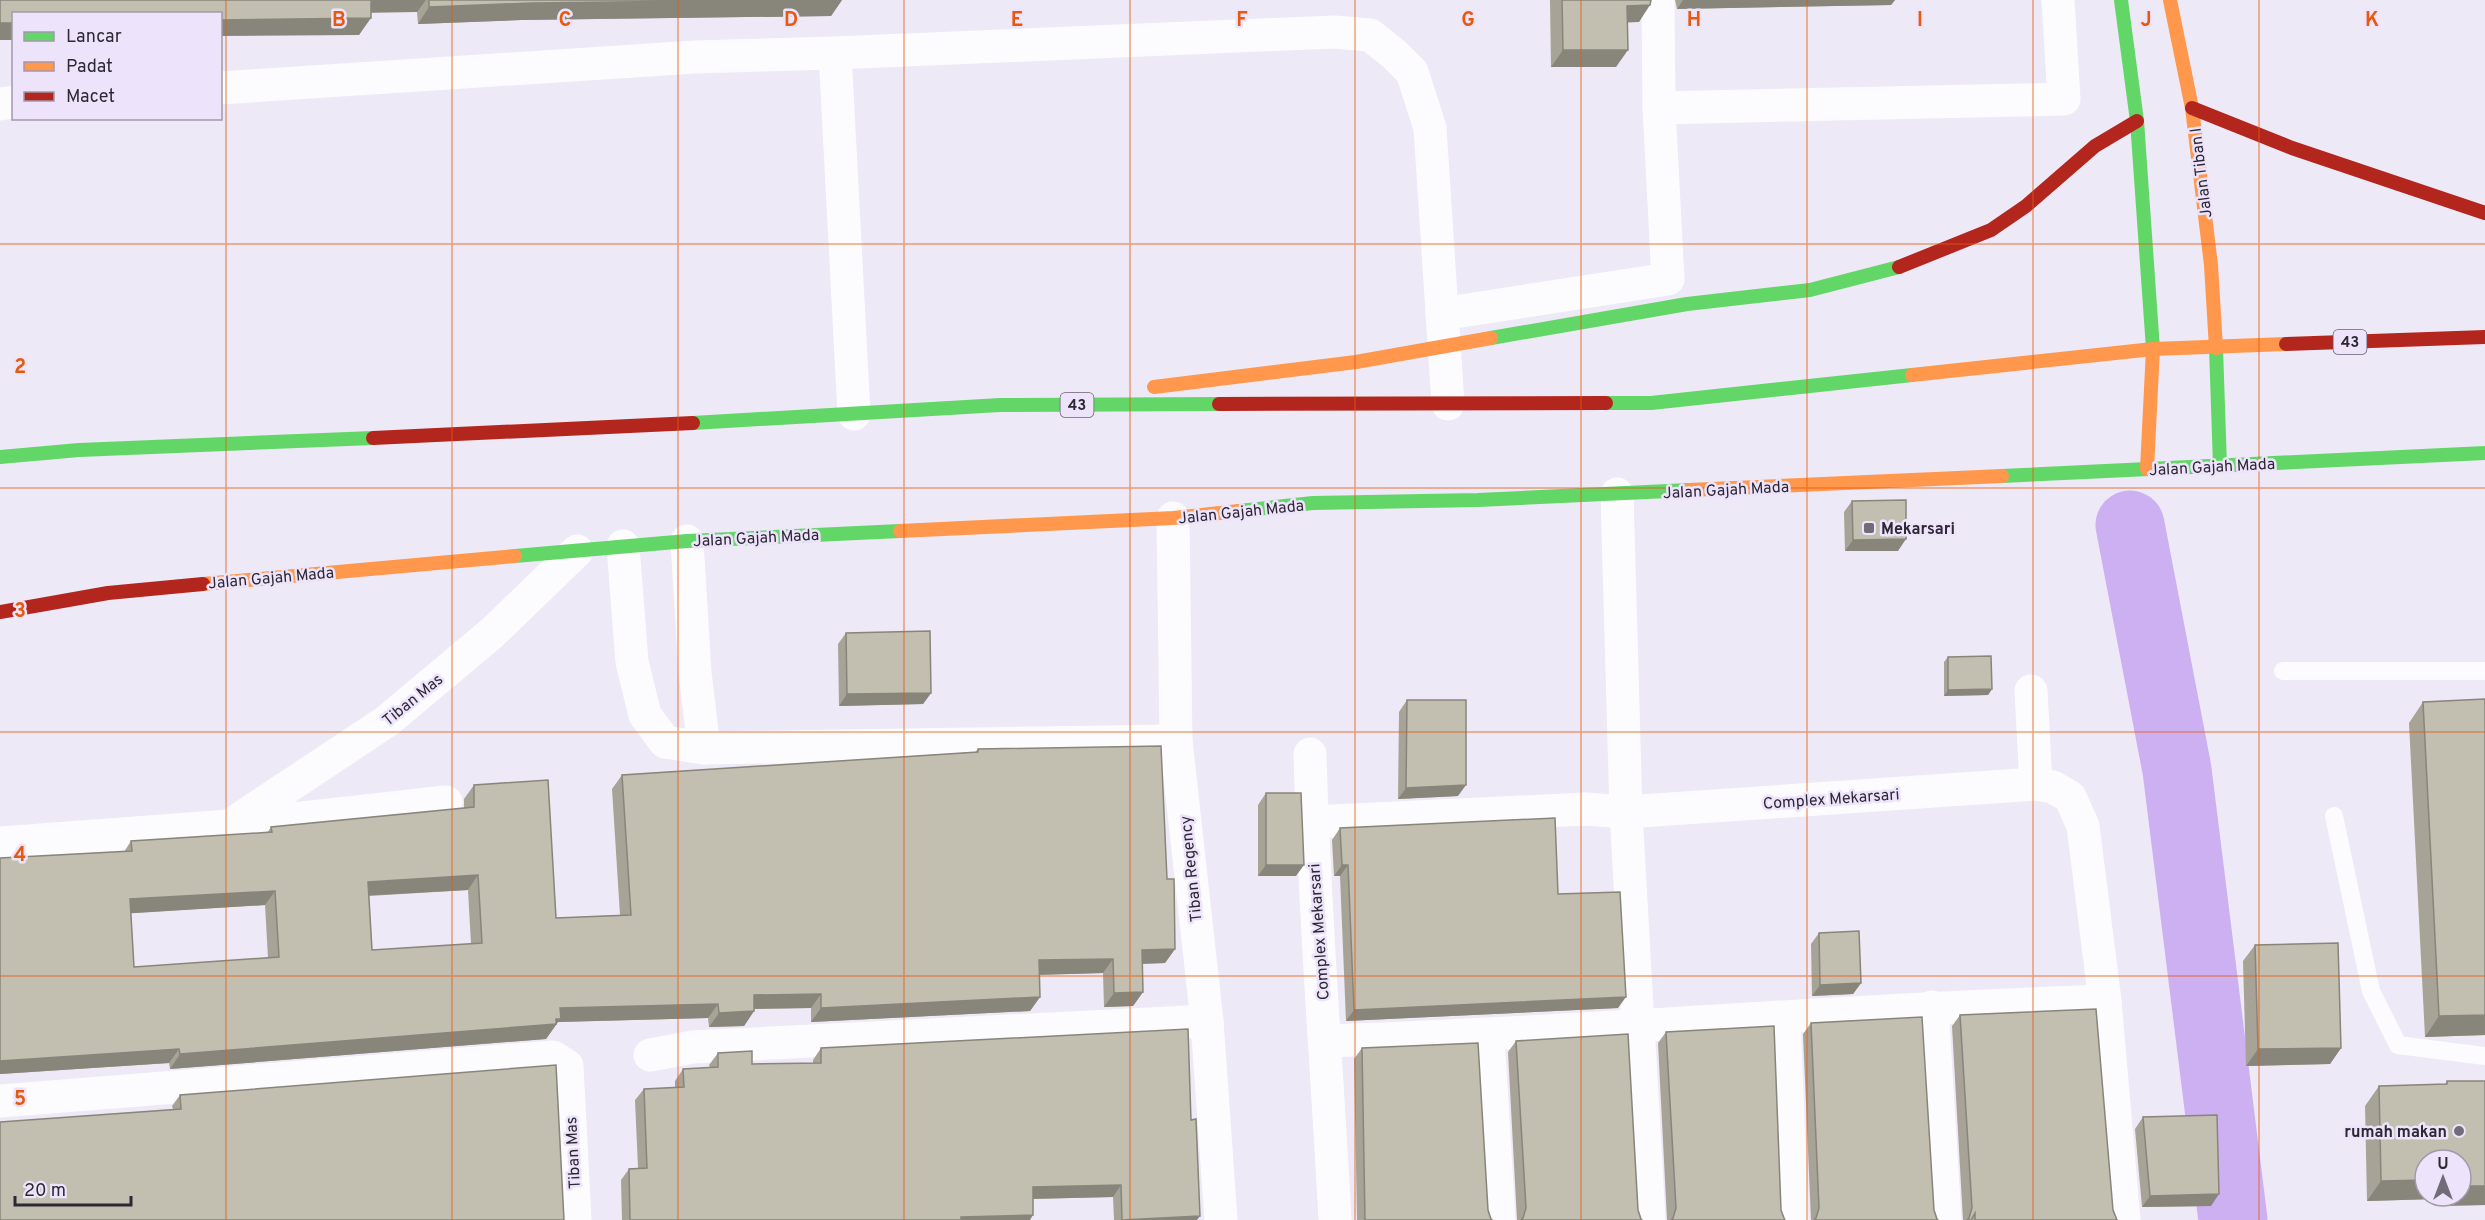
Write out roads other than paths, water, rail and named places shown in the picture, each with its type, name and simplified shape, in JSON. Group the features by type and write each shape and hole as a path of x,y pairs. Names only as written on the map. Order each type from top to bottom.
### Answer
{"main road":[{"path":"2121,0 2137,121 2153,349 2147,469"},
{"name":"Jalan Tiban I","path":"2170,0 2192,108 2211,265 2220,466"},
{"path":"2192,108 2292,148 2485,213"},
{"path":"1000,405 1356,362 1444,330 1810,290 1906,265 1991,230 2025,206 2095,146 2137,121"},
{"name":"43","path":"2216,348 2485,337"},
{"path":"2153,349 2216,348"},
{"name":"43","path":"0,457 79,450 854,414 1000,405 1652,403 2153,349"},
{"name":"Jalan Gajah Mada","path":"0,612 108,593 687,540 1173,518 1313,504 1447,502 2485,453"}],"street":[{"path":"1444,330 1668,279 1659,108 1658,0"},
{"path":"1659,108 2064,99 2058,0"},
{"path":"222,88 695,57 1334,32 1370,35 1412,72 1430,128 1448,404"},
{"path":"835,53 854,414"},
{"path":"1617,494 1626,812 1649,1220"},
{"name":"Tiban Regency","path":"1173,518 1176,741 1207,1021 1221,1220"},
{"path":"687,540 695,673 704,748"},
{"path":"623,546 632,662 645,715 665,742 704,748 1176,741"},
{"name":"Tiban Mas","path":"229,826 387,721 492,633 577,551"},
{"path":"2031,691 2036,784"},
{"name":"Complex Mekarsari","path":"1310,754 1311,822 1335,1220"},
{"name":"Complex Mekarsari","path":"1311,822 1585,809 1626,812 2036,784 2053,787 2070,797 2079,814 2105,1001 2124,1220"},
{"name":"Tiban Mas","path":"0,843 229,826 446,802"},
{"path":"1326,1041 1488,1036 1932,1007 2105,1001"},
{"path":"1932,1007 1945,1220"},
{"path":"1784,1018 1792,1220"},
{"path":"650,1054 693,1047 1207,1021"},
{"path":"1488,1036 1499,1220"},
{"name":"Tiban Mas","path":"0,1101 553,1057 567,1066 575,1220"}],"lane":[{"path":"2283,671 2485,671"},
{"path":"2334,816 2371,991 2398,1045 2485,1056"}],"waterway":[{"path":"2130,525 2177,770 2233,1220"}],"place":[{"name":"Mekarsari","path":"1869,528"},
{"name":"rumah makan","path":"2459,1131"}]}
